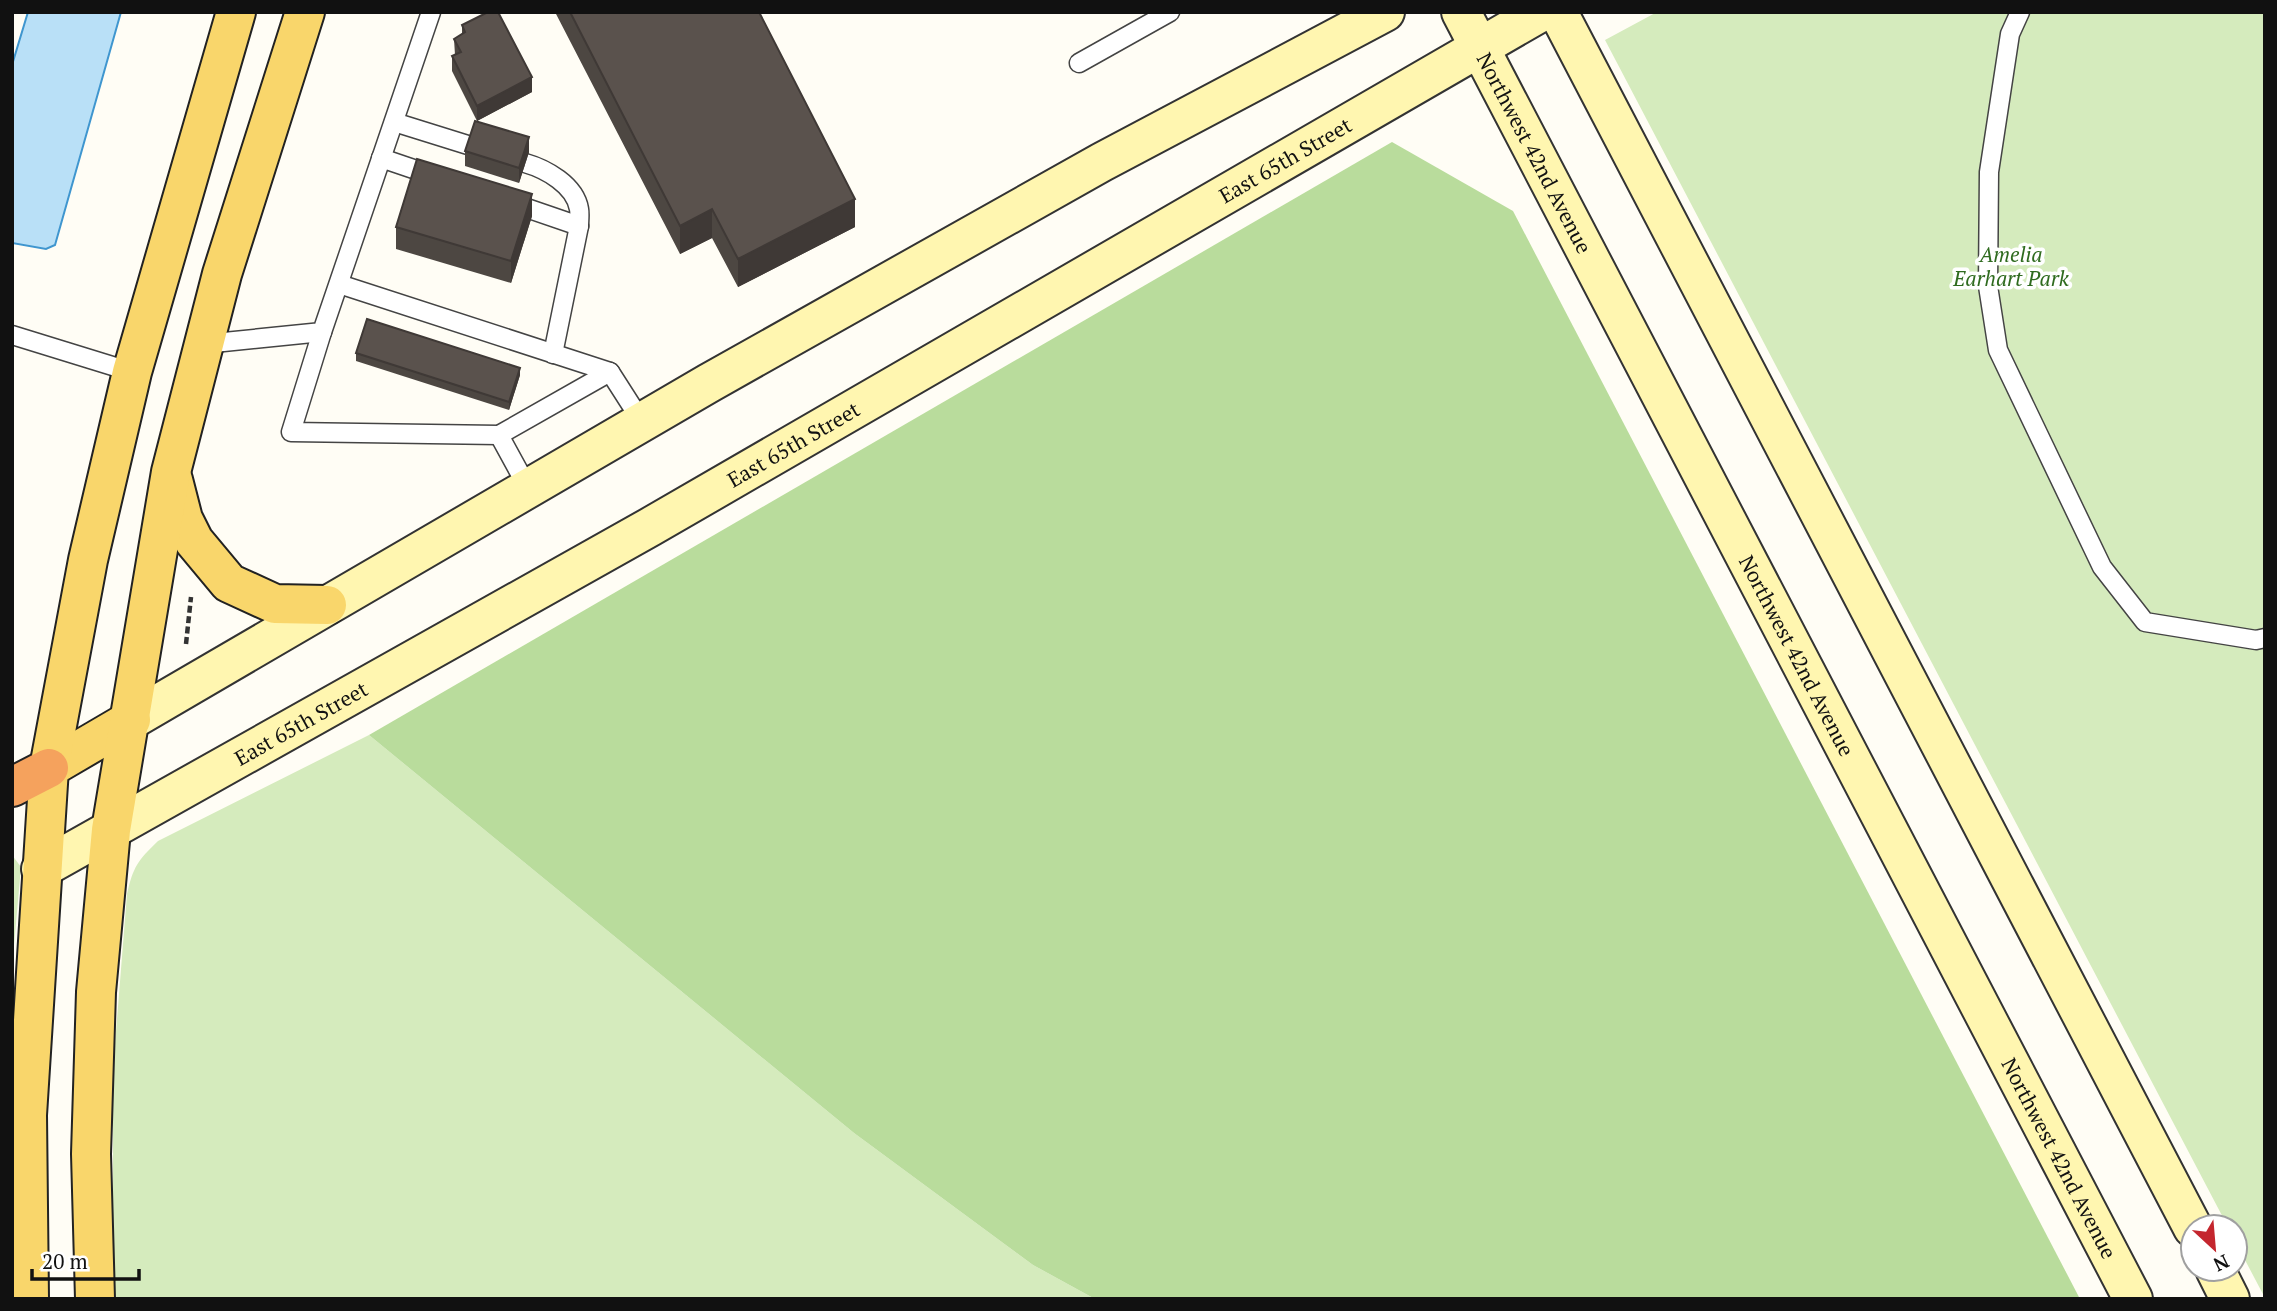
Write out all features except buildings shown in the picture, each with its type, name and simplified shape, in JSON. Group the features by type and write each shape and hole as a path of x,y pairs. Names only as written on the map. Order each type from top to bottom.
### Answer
{"highway":[{"path":"12,786 49,768"}],"main road":[{"path":"29,1299 27,1115 49,768 89,560 132,372 236,12"},
{"path":"95,1299 90,1154 96,992 111,830 171,472 222,274 305,12"},
{"path":"49,768 642,422 1102,163 1385,12"},
{"name":"Northwest 42nd Avenue","path":"1461,12 2133,1299"},
{"name":"East 65th Street","path":"41,869 638,533 1541,12"},
{"path":"1558,12 2185,1213"},
{"path":"171,472 183,519 194,541 229,583 275,604 327,605"},
{"path":"2221,1283 2230,1299"}],"lane":[{"path":"431,12 322,332 291,432 499,435 610,372"},
{"path":"1079,63 1170,12"},
{"path":"2021,12 2010,34 1989,172 1988,286 1998,350 2102,567 2145,622 2256,640 2265,638"},
{"path":"394,122 471,146"},
{"path":"381,158 447,181"},
{"path":"525,163 544,169 564,184 579,207 579,226 554,354"},
{"path":"487,194 579,226"},
{"path":"339,284 610,372 642,422"},
{"path":"204,344 322,332"},
{"path":"12,335 132,372"},
{"path":"499,435 528,488"}],"path":[{"path":"184,654 192,590"}],"green space":[{"name":"Amelia Earhart Park","path":"1657,12 2265,12 2265,1298 2249,1268 2249,1213 2221,1213 1605,40"},
{"path":"1392,142 1513,211 2080,1299 1095,1299 1033,1265 854,1133 369,735"},
{"path":"369,735 854,1133 1033,1265 1095,1299 115,1299 113,1069 127,894 134,870 158,841"},
{"path":"12,855 21,867 12,968"}],"water":[{"path":"28,12 121,12 55,245 46,249 12,243 12,65"}]}
